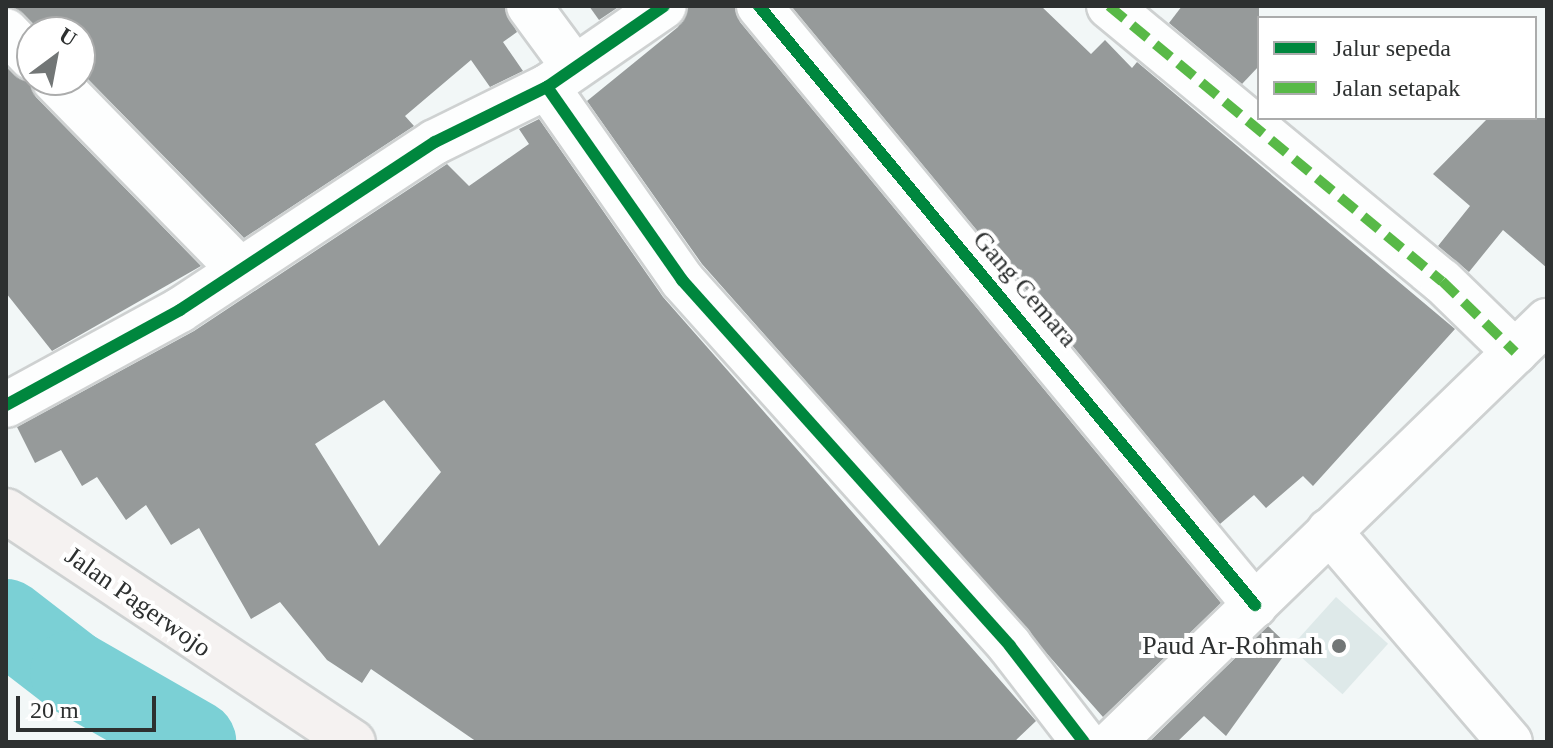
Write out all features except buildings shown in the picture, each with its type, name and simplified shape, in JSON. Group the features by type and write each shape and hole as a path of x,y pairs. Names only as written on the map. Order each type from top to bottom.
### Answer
{"main road":[{"name":"Jalan Pagerwojo","path":"6,511 353,742"}],"street":[{"path":"529,6 561,77 682,280 1010,646 1084,742"},
{"path":"6,405 167,318 238,268 435,142 561,77 664,6"},
{"name":"Gang Cemara","path":"759,6 1255,605"},
{"path":"1109,6 1407,251 1515,352"},
{"path":"70,96 238,268"},
{"path":"1113,742 1547,321"},
{"path":"1329,531 1510,742"}],"shaded area":[{"name":"Paud Ar-Rohmah","path":"1336,597 1388,644 1343,694 1290,648"}],"waterway":[{"path":"6,621 72,672 194,742"}],"marked path":[{"path":"1109,6 1442,281 1515,352"}],"cycle path":[{"path":"6,405 180,310 435,142 547,87 664,6"},
{"path":"759,6 1255,605"},
{"path":"547,87 682,280 1010,646 1084,742"}],"place":[{"name":"Paud Ar-Rohmah","path":"1339,646"}]}
